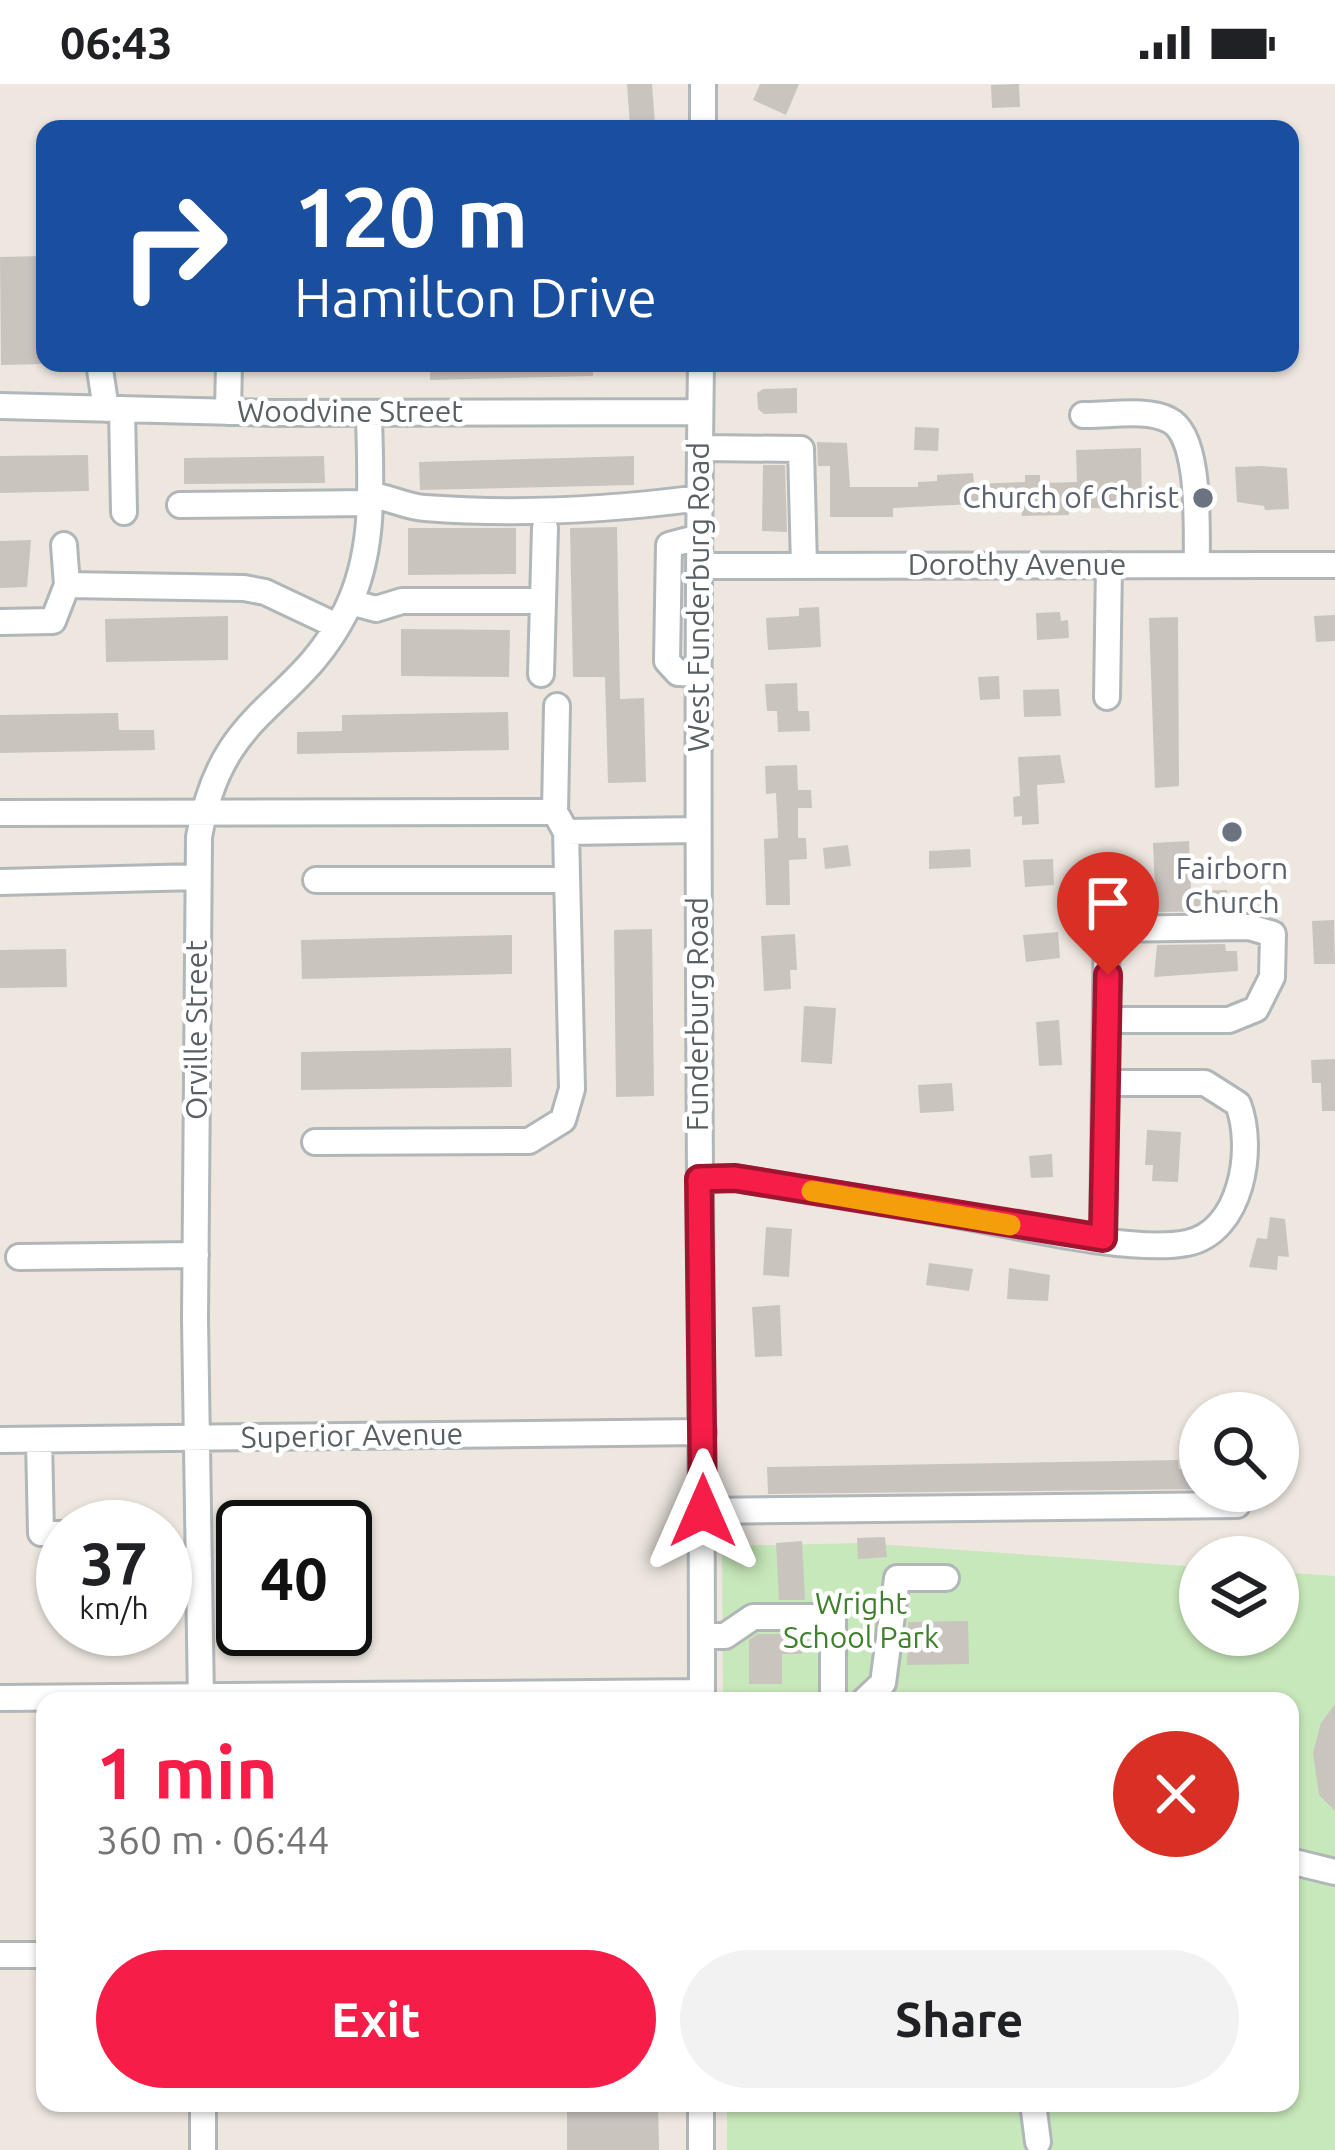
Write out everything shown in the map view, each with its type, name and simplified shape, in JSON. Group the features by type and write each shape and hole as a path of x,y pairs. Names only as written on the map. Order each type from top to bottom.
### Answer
{"street":[{"path":"703,84 703,120"},
{"path":"102,372 114,409 124,512"},
{"path":"227,412 229,372"},
{"name":"West Funderburg Road","path":"698,830 701,372"},
{"name":"Woodvine Street","path":"0,406 227,412 700,412"},
{"name":"Orville Street","path":"201,1692 196,1255 198,877 204,812 211,781 244,726 310,662 350,602 367,546 369,413"},
{"path":"1083,416 1154,416 1171,420 1186,436 1192,462 1197,565"},
{"path":"700,448 801,449 804,566"},
{"path":"180,505 370,499 413,507 501,511 628,509 700,498"},
{"path":"542,674 545,528"},
{"path":"699,538 670,545 666,604 667,661 678,673 699,674"},
{"path":"0,622 53,621 67,586 64,544"},
{"path":"1107,697 1109,565"},
{"name":"Dorothy Avenue","path":"699,566 1335,565"},
{"path":"67,586 244,588 265,592 337,626"},
{"path":"350,602 376,609 402,601 543,601"},
{"path":"315,1142 529,1141 554,1130 563,1120 572,1089 557,706"},
{"path":"0,813 204,812 698,830"},
{"name":"Funderburg Road","path":"698,830 702,1692"},
{"path":"0,883 198,877"},
{"path":"316,880 567,880"},
{"path":"1103,1238 1107,921 1249,927 1274,934 1272,977 1256,1010 1228,1020 1108,1020"},
{"path":"699,1179 735,1178 1103,1238 1187,1243 1215,1229 1237,1194 1245,1136 1238,1104 1216,1087 1108,1083"},
{"path":"19,1257 196,1255"},
{"name":"Superior Avenue","path":"0,1440 703,1432"},
{"path":"39,1440 40,1500"},
{"path":"703,1511 1179,1506"},
{"path":"192,1559 199,1559"},
{"path":"874,1692 883,1683 897,1578 946,1579"},
{"path":"702,1636 725,1636 753,1617 833,1617 832,1692"},
{"path":"0,1698 36,1698"},
{"path":"1299,1863 1335,1872"},
{"path":"0,1955 36,1955"},
{"path":"203,2112 203,2150"},
{"path":"701,2112 701,2150"},
{"path":"1034,2112 1038,2142"}],"green space":[{"name":"Wright School Park","path":"863,1543 1179,1566 1179,1656 1299,1656 1299,1573 1335,1576 1335,2150 727,2150 727,2112 1299,2112 1299,1692 723,1692 722,1546"}],"building":[{"path":"627,84 652,84 655,120 630,120"},
{"path":"760,84 799,84 786,115 753,100"},
{"path":"1019,84 1020,107 992,108 991,85"},
{"path":"36,256 36,364 1,365 0,257"},
{"path":"430,372 593,372 593,376 430,380"},
{"path":"797,388 797,413 764,414 758,409 757,393 763,389"},
{"path":"915,427 939,428 938,451 914,450"},
{"path":"817,442 847,443 850,487 918,487 918,482 937,481 937,475 973,473 974,484 1025,482 1025,475 1040,475 1040,483 1077,482 1076,450 1141,448 1142,510 1069,507 1069,515 1022,516 1021,504 993,503 893,508 893,517 830,517 830,466 818,466"},
{"path":"88,455 89,491 0,493 0,456"},
{"path":"324,456 325,483 184,484 184,458"},
{"path":"634,456 634,485 420,490 419,462"},
{"path":"763,465 785,465 787,532 762,531"},
{"path":"1235,467 1287,468 1289,509 1265,510 1237,502"},
{"path":"617,527 620,699 644,698 646,782 608,783 605,677 573,677 570,528"},
{"path":"408,528 516,528 516,574 408,575"},
{"path":"31,540 27,587 0,588 0,541"},
{"path":"819,607 821,647 768,650 766,618 799,616 799,608"},
{"path":"1060,612 1061,621 1068,620 1069,638 1037,640 1036,613"},
{"path":"1335,615 1335,641 1316,642 1314,616"},
{"path":"228,616 228,660 106,662 105,619"},
{"path":"1178,617 1179,786 1155,788 1149,618"},
{"path":"401,629 510,630 509,677 401,676"},
{"path":"999,676 1000,699 980,700 978,677"},
{"path":"797,683 798,711 809,711 810,731 778,732 777,711 767,711 765,684"},
{"path":"1059,689 1061,716 1024,717 1023,690"},
{"path":"508,712 509,750 297,754 297,732 342,731 342,715"},
{"path":"118,713 119,730 154,730 155,750 0,753 0,715"},
{"path":"1060,755 1065,783 1037,785 1039,824 1022,825 1022,816 1014,817 1013,797 1020,796 1018,757"},
{"path":"797,765 798,790 811,790 812,808 798,808 798,838 806,838 807,859 789,860 790,905 766,905 764,839 778,838 776,793 766,794 765,766"},
{"path":"1189,841 1191,891 1227,890 1228,911 1156,912 1153,843"},
{"path":"848,845 851,866 825,869 823,848"},
{"path":"970,849 971,867 929,869 929,851"},
{"path":"1053,859 1054,885 1025,887 1023,860"},
{"path":"1334,920 1335,964 1314,964 1312,921"},
{"path":"652,929 654,1096 616,1097 614,930"},
{"path":"1058,932 1060,958 1026,962 1023,935"},
{"path":"795,934 797,970 790,970 791,989 764,991 761,936"},
{"path":"512,935 512,974 302,979 301,940"},
{"path":"1225,944 1226,951 1237,951 1238,971 1154,977 1157,945"},
{"path":"66,949 67,987 0,988 0,950"},
{"path":"804,1006 836,1008 832,1064 801,1062"},
{"path":"1059,1020 1062,1065 1039,1066 1036,1022"},
{"path":"511,1048 512,1087 301,1090 301,1052"},
{"path":"1335,1059 1335,1111 1322,1111 1321,1083 1312,1083 1311,1060"},
{"path":"952,1083 954,1111 920,1113 918,1085"},
{"path":"1147,1130 1181,1132 1178,1182 1152,1181 1153,1165 1145,1165"},
{"path":"1052,1154 1053,1177 1031,1178 1029,1156"},
{"path":"1270,1217 1285,1219 1289,1257 1278,1256 1277,1270 1249,1267 1257,1238 1267,1239"},
{"path":"766,1227 792,1229 789,1277 763,1275"},
{"path":"929,1263 973,1269 969,1291 926,1285"},
{"path":"1009,1268 1050,1275 1048,1301 1007,1299"},
{"path":"780,1305 782,1356 755,1357 752,1307"},
{"path":"1178,1460 1179,1489 768,1494 767,1467"},
{"path":"885,1537 887,1557 858,1559 857,1538"},
{"path":"802,1541 805,1600 779,1600 776,1543"},
{"path":"968,1621 969,1664 907,1665 908,1622"},
{"path":"758,1634 802,1634 802,1654 782,1654 782,1684 749,1684 749,1640"},
{"path":"1335,1704 1335,1811 1319,1795 1313,1753 1321,1723"},
{"path":"567,2112 658,2112 659,2150 567,2150"}],"slow traffic":[{"path":"812,1191 1010,1225"}],"place":[{"name":"Church of Christ","path":"1203,498"},
{"name":"Fairborn Church","path":"1232,832"}],"route":[{"path":"703,1511 699,1179 735,1178 1103,1238 1108,975"}]}
